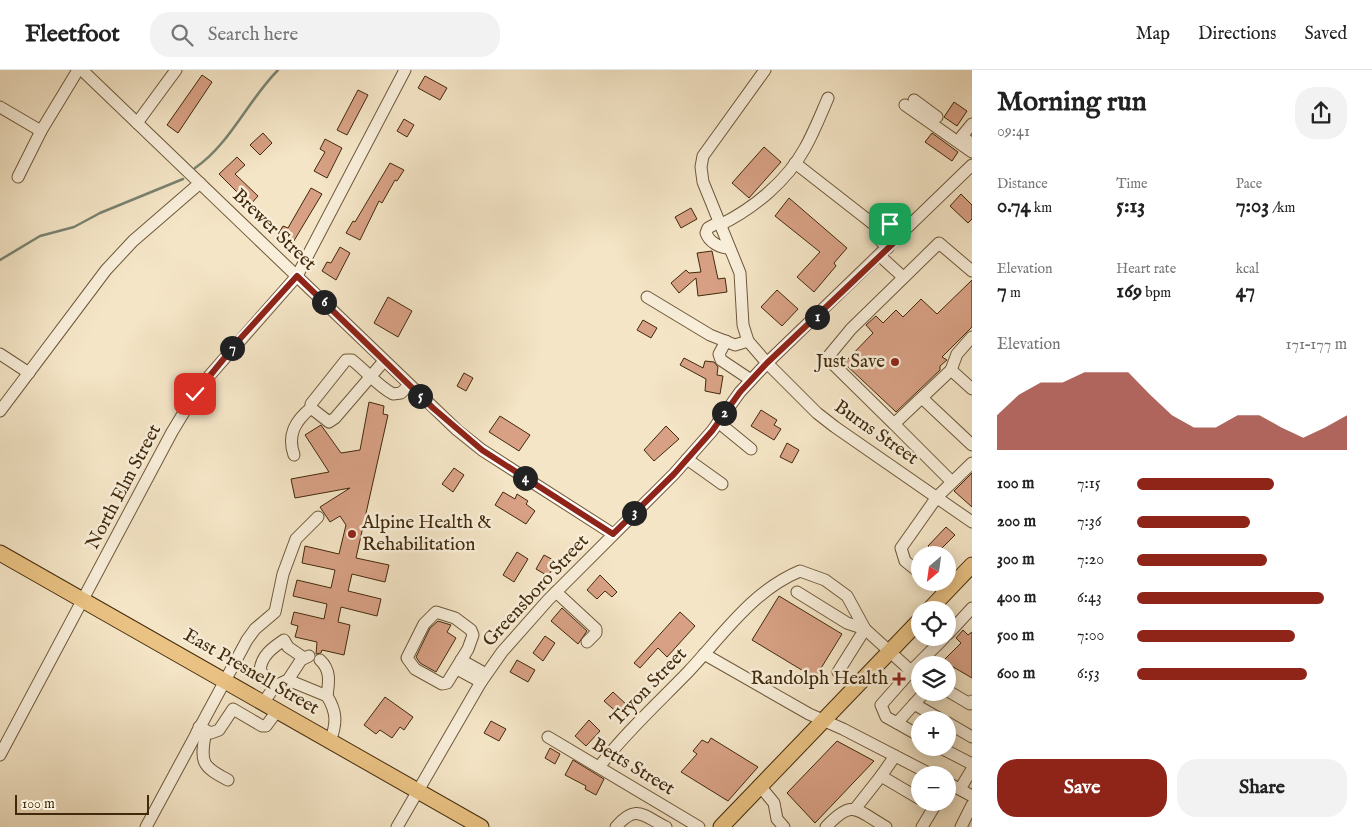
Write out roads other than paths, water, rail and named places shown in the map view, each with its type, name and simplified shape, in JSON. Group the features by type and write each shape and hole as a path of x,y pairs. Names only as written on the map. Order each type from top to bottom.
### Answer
{"main road":[{"name":"East Presnell Street","path":"0,553 481,827"},
{"path":"956,575 972,565"},
{"path":"721,827 911,629"}],"street":[{"name":"Brewer Street","path":"80,70 384,361 482,450 613,534"},
{"path":"18,176 41,132 80,70"},
{"path":"137,123 176,70"},
{"name":"North Elm Street","path":"0,755 172,432 195,394 239,340 297,276 405,70"},
{"path":"765,70 703,156 701,167 703,182 740,273 743,325 748,341 767,363"},
{"path":"730,248 722,248 708,238 706,233 708,228 743,213 759,201 796,163 806,147 828,98"},
{"path":"972,144 910,103 972,152"},
{"path":"0,108 41,132"},
{"path":"962,136 972,124"},
{"path":"796,163 877,227"},
{"name":"Greensboro Street","path":"397,827 416,790 484,678 524,626 688,459 751,380 767,363 902,235 972,165"},
{"path":"0,411 106,270 133,241 200,183"},
{"path":"877,227 890,224 902,235"},
{"path":"877,227 877,237 884,252 903,278"},
{"path":"952,482 827,358 851,328 939,243 972,271"},
{"path":"647,297 710,335 735,345 748,341"},
{"path":"894,424 951,370 957,354 972,337"},
{"path":"726,341 719,354 721,360 751,380"},
{"path":"0,354 29,373"},
{"path":"294,455 292,432 296,423 311,408 312,404 346,360 352,360 384,390 393,394 401,393 410,385"},
{"path":"311,408 329,422 335,418 384,361"},
{"name":"Burns Street","path":"767,363 823,418 972,522"},
{"path":"951,370 972,390"},
{"path":"922,398 972,445"},
{"path":"718,422 751,449"},
{"path":"688,459 722,484"},
{"path":"911,566 905,561 901,548 937,497 972,463"},
{"path":"146,827 224,681 255,629 275,612 283,574 296,539 318,516"},
{"name":"Tryon Street","path":"600,767 704,654 723,630 782,578 800,570 825,580 847,596 865,629"},
{"path":"556,592 596,628 596,633 588,642"},
{"path":"797,592 847,623 865,629 911,671 881,708 886,717 911,731"},
{"path":"956,625 972,608"},
{"path":"436,612 455,618 471,630 472,639 459,664 447,683 442,684 415,669 407,658 412,645 432,614 436,612"},
{"path":"838,672 865,629"},
{"path":"273,687 260,671 262,660 273,647 284,640 288,647 326,666 330,701 336,720 330,741"},
{"path":"926,656 936,646"},
{"path":"704,654 824,721 914,766"},
{"path":"263,703 273,687 288,680 296,666 311,658"},
{"path":"459,664 484,678"},
{"path":"288,680 330,701"},
{"path":"236,711 246,693"},
{"path":"956,695 971,703"},
{"path":"897,723 917,701"},
{"path":"914,704 926,711"},
{"path":"198,730 211,733 219,730 232,709 262,726 269,724 277,711"},
{"path":"956,728 972,737"},
{"path":"198,730 205,736 202,754 204,763 210,770 228,780"},
{"name":"Betts Street","path":"548,737 699,827"},
{"path":"855,809 872,790 895,756"},
{"path":"956,756 972,764"},
{"path":"960,789 972,769"},
{"path":"881,776 911,794"},
{"path":"760,786 774,803 777,819 784,827"},
{"path":"956,787 972,796"},
{"path":"961,827 972,805"},
{"path":"826,827 840,811 855,809 886,827"},
{"path":"922,827 932,811"},
{"path":"616,827 624,817 632,812 642,814 666,827"},
{"path":"672,827 679,815"}],"waterway":[{"path":"195,168 219,147 278,70"},
{"path":"0,260 40,236 74,227 100,213 183,179"}],"place":[{"name":"Just Save","path":"895,362"},
{"name":"Alpine Health & Rehabilitation","path":"352,534"},
{"name":"Randolph Health","path":"899,679"}]}
